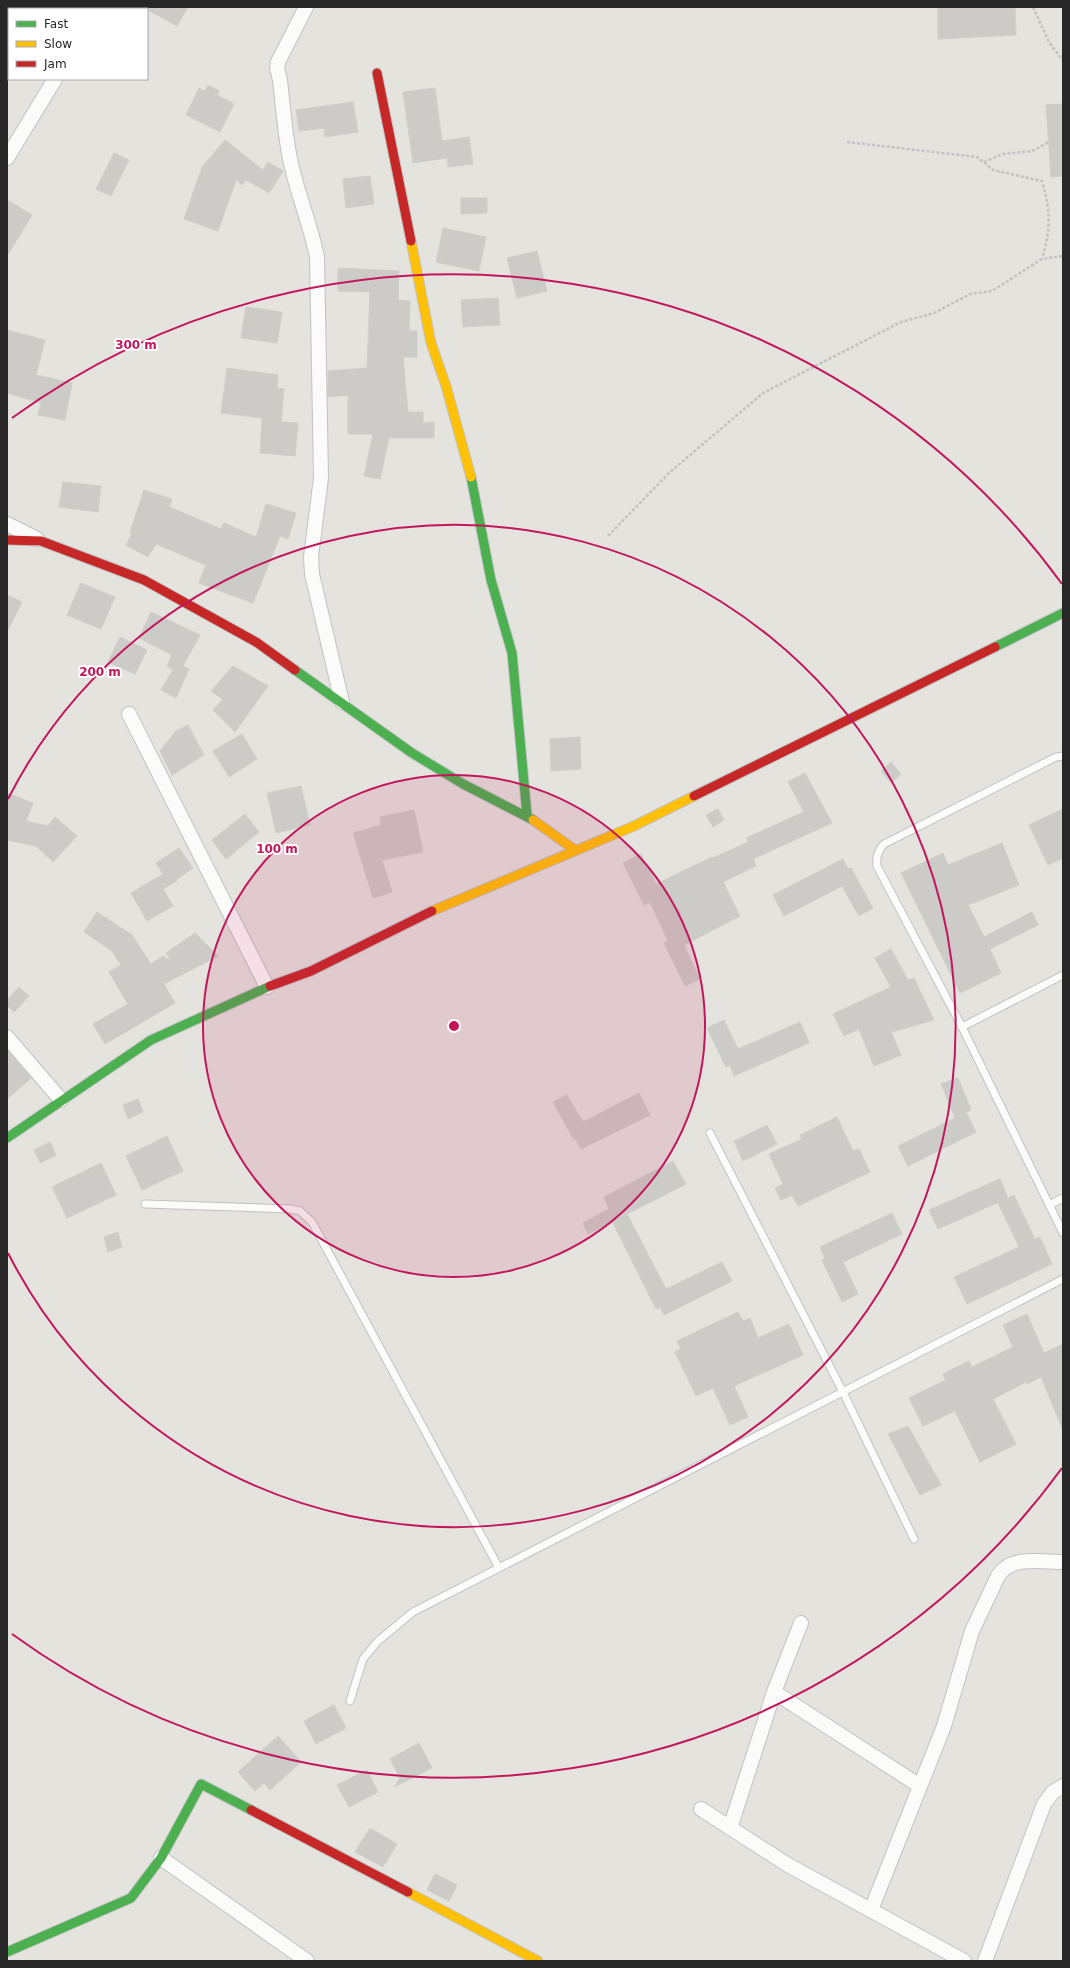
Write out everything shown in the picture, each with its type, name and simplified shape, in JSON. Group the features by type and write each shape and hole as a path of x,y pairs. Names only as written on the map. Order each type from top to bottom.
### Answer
{"street":[{"path":"306,7 276,68 280,80 289,154 296,183 314,241 317,257 321,478 312,550 312,574 342,702"},
{"path":"377,73 431,343 446,386 471,478 491,580 512,653 527,815"},
{"path":"7,158 54,80"},
{"path":"7,524 41,541 144,580 256,642 412,753 462,784 527,815 575,850"},
{"path":"7,540 41,541"},
{"path":"7,1138 151,1040 267,987 311,971 433,911 662,813 1063,613"},
{"path":"128,714 267,987"},
{"path":"7,1037 61,1100"},
{"path":"871,1910 944,1726 972,1631 998,1576 1002,1569 1010,1564 1018,1562 1063,1562"},
{"path":"730,1828 774,1692 801,1623"},
{"path":"774,1692 920,1786"},
{"path":"7,1952 28,1941 131,1898 161,1858 201,1784 538,1961"},
{"path":"985,1961 1044,1804 1053,1792 1063,1786"},
{"path":"701,1809 788,1865 964,1961"},
{"path":"161,1858 307,1961"}],"lane":[{"path":"1063,756 1050,760 884,844 876,857 877,866 962,1027 1063,1233"},
{"path":"962,1027 1063,975"},
{"path":"710,1133 843,1392 914,1539"},
{"path":"1049,1205 1063,1198"},
{"path":"144,1204 291,1209 307,1216 312,1222 499,1568"},
{"path":"350,1701 363,1659 378,1640 397,1623 413,1612 1063,1279"}],"path":[{"path":"1033,7 1049,42 1063,61"},
{"path":"847,142 977,157 993,170 1042,180 1049,206 1049,232 1042,259"},
{"path":"983,162 1003,154 1032,151 1049,142"},
{"path":"608,536 669,473 762,393 901,322 934,313 970,294 992,291 1042,259 1063,256"}],"building":[{"path":"142,7 188,7 177,26 148,10 148,8"},
{"path":"1015,7 1016,35 938,39 938,8"},
{"path":"208,85 219,91 217,95 234,104 220,132 186,115 199,88 205,91"},
{"path":"435,88 442,141 469,137 473,164 448,167 447,158 413,163 403,92"},
{"path":"353,102 358,132 325,137 324,128 299,131 296,110"},
{"path":"1063,104 1063,176 1051,177 1046,105"},
{"path":"225,140 263,170 268,162 283,171 269,193 246,180 242,185 236,180 218,231 184,219 202,167"},
{"path":"114,153 129,160 111,196 96,189"},
{"path":"370,176 374,204 346,208 343,179"},
{"path":"461,198 487,198 487,213 461,214"},
{"path":"7,200 32,215 7,256"},
{"path":"443,228 486,237 479,271 436,262"},
{"path":"537,251 547,291 517,298 507,258"},
{"path":"338,268 399,271 398,300 410,301 409,331 417,331 417,357 403,357 408,412 423,412 423,423 434,422 434,438 389,438 380,479 364,476 373,434 348,434 348,395 328,397 328,371 367,368 370,292 338,291"},
{"path":"498,298 500,325 463,327 461,300"},
{"path":"246,307 282,312 277,343 241,338"},
{"path":"7,330 45,340 36,375 72,383 65,420 38,415 41,403 7,393"},
{"path":"227,368 278,375 277,388 284,389 281,422 298,423 295,456 260,453 262,418 221,413"},
{"path":"63,482 101,486 98,512 59,507"},
{"path":"144,490 172,499 169,507 221,529 224,523 256,537 266,504 296,513 288,539 280,536 253,603 199,583 206,565 156,544 148,557 126,545 132,533 130,532"},
{"path":"81,583 115,597 101,629 67,615"},
{"path":"7,595 22,602 7,632"},
{"path":"151,612 200,635 183,666 189,669 176,698 161,690 173,670 167,666 172,655 139,638"},
{"path":"120,637 147,650 135,674 108,662"},
{"path":"233,666 268,686 235,732 213,710 223,699 211,691"},
{"path":"188,725 204,755 172,775 160,751 176,731"},
{"path":"242,734 257,759 229,777 213,751"},
{"path":"580,737 581,769 551,771 550,739"},
{"path":"891,762 901,774 891,783 881,771"},
{"path":"805,773 832,823 753,859 756,866 723,882 740,916 684,945 700,979 685,986 664,943 668,941 650,902 644,905 623,863 641,854 656,884 712,857 713,858 748,842 746,838 804,812 788,782"},
{"path":"301,786 310,825 276,833 267,793"},
{"path":"7,793 33,803 26,821 48,826 55,817 77,836 53,862 36,846 7,840"},
{"path":"718,809 724,820 713,827 706,815"},
{"path":"1063,809 1063,858 1048,865 1029,825"},
{"path":"414,810 423,852 382,860 392,892 373,898 353,833 381,825 380,817"},
{"path":"245,814 259,832 226,859 212,840"},
{"path":"1002,843 1019,885 968,905 984,937 1032,912 1038,925 990,949 1001,973 960,993 901,873 943,853 948,865"},
{"path":"179,848 193,868 176,880 177,881 163,889 173,906 147,921 131,893 163,874 156,863"},
{"path":"843,859 848,869 851,868 873,908 859,916 842,886 784,916 773,895"},
{"path":"97,912 132,935 151,964 163,956 171,961 166,953 195,933 218,956 164,984 175,1003 105,1044 93,1024 128,1004 109,972 121,965 112,951 84,932"},
{"path":"891,949 908,980 914,978 934,1020 891,1032 901,1055 874,1066 859,1029 844,1036 833,1014 891,987 875,958"},
{"path":"19,987 29,996 14,1012 7,1005 7,1000"},
{"path":"724,1020 738,1049 800,1022 809,1043 734,1076 730,1065 726,1067 707,1028"},
{"path":"7,1050 31,1078 7,1099"},
{"path":"958,1078 971,1110 966,1112 976,1132 908,1166 898,1146 955,1118 941,1084"},
{"path":"639,1093 650,1115 581,1149 576,1139 574,1140 553,1102 567,1095 583,1122"},
{"path":"138,1099 143,1112 128,1119 123,1105"},
{"path":"837,1117 853,1151 859,1149 870,1172 798,1206 792,1195 781,1200 775,1188 783,1184 769,1154 802,1139 800,1135"},
{"path":"767,1125 777,1144 743,1161 734,1141"},
{"path":"167,1136 183,1171 142,1190 126,1156"},
{"path":"50,1142 56,1155 40,1163 34,1150"},
{"path":"673,1161 686,1184 627,1214 666,1289 722,1262 732,1281 664,1315 660,1307 656,1309 612,1221 588,1234 583,1223 609,1209 604,1197"},
{"path":"101,1163 116,1195 67,1218 52,1187"},
{"path":"1000,1179 1008,1198 938,1229 929,1210"},
{"path":"1014,1195 1035,1239 1040,1237 1052,1264 967,1304 954,1277 1019,1247 998,1203"},
{"path":"892,1213 902,1234 843,1262 858,1294 842,1302 822,1260 825,1258 820,1247"},
{"path":"118,1232 122,1247 108,1252 104,1237"},
{"path":"738,1312 743,1321 750,1318 758,1338 789,1324 803,1355 734,1386 748,1417 730,1425 713,1388 696,1396 675,1352 681,1349 677,1341"},
{"path":"1027,1314 1044,1353 1063,1344 1063,1430 1041,1377 1027,1384 1026,1382 993,1399 1016,1444 980,1462 955,1411 923,1426 909,1398 946,1380 943,1374 969,1361 972,1367 1013,1347 1003,1325"},
{"path":"908,1426 941,1485 920,1495 888,1434"},
{"path":"334,1705 346,1728 316,1744 304,1721"},
{"path":"278,1736 301,1762 270,1790 264,1783 255,1791 238,1772"},
{"path":"419,1743 432,1768 394,1787 400,1778 390,1759"},
{"path":"367,1770 378,1792 349,1807 337,1785"},
{"path":"370,1828 397,1844 383,1867 355,1852"},
{"path":"435,1874 457,1885 449,1901 427,1890"}],"traffic: fast":[{"path":"471,477 491,580 512,653 527,815"},
{"path":"995,647 1063,613"},
{"path":"295,670 412,753 463,784 533,820"},
{"path":"7,1138 151,1040 270,986"},
{"path":"7,1952 131,1898 161,1858 201,1784 251,1810"}],"traffic: slow":[{"path":"411,241 431,343 446,386 471,477"},
{"path":"432,911 634,826 694,796"},
{"path":"533,820 575,850"},
{"path":"408,1892 538,1961"}],"traffic: jam":[{"path":"377,73 411,241"},
{"path":"7,540 41,541 144,580 256,642 295,670"},
{"path":"694,796 995,647"},
{"path":"270,986 311,971 432,911"},
{"path":"251,1810 408,1892"}]}
